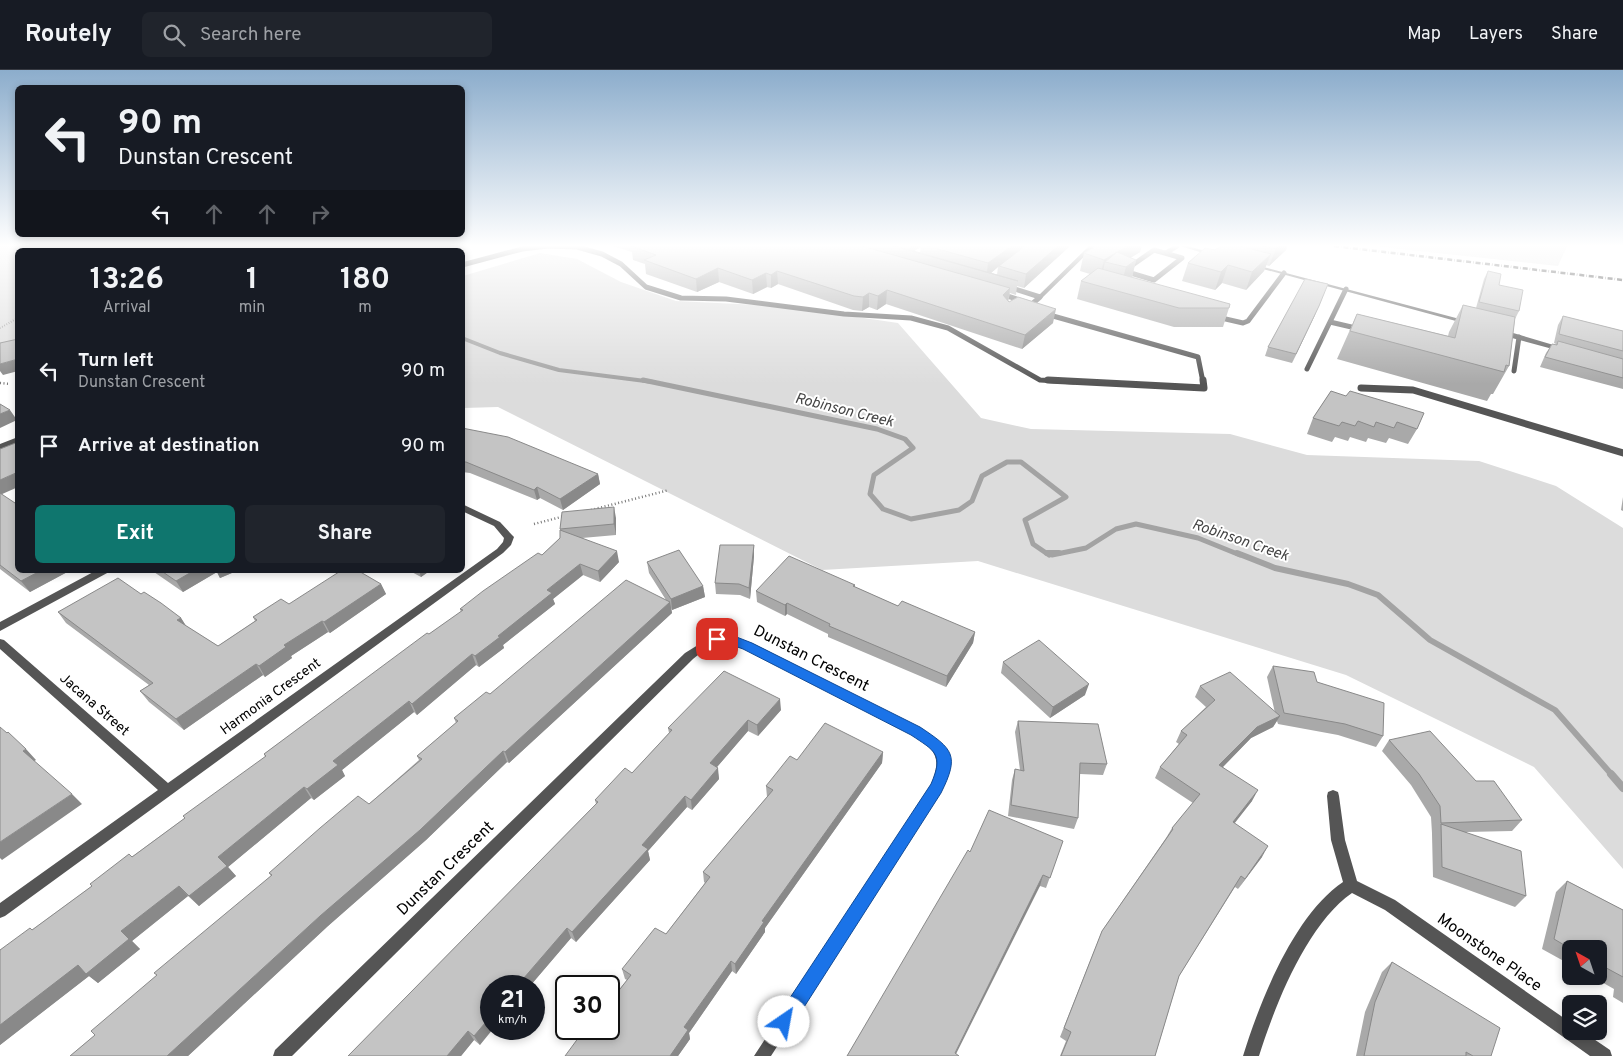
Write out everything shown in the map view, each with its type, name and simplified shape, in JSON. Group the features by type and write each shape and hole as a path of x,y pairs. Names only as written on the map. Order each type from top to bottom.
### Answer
{"street":[{"path":"1040,297 1045,292"},
{"path":"1353,292 1480,326"},
{"path":"1490,329 1567,350"},
{"path":"0,447 15,440"},
{"name":"Harmonia Crescent","path":"0,911 500,551 508,543 509,536 497,524 465,508"},
{"path":"0,627 99,573"},
{"name":"Dunstan Crescent","path":"280,1056 689,656 703,644 717,639 734,640 748,646 916,731 939,747 945,756 944,771 936,788 762,1056"},
{"name":"Jacana Street","path":"0,643 167,790"},
{"path":"1250,1056 1257,1033 1302,939 1339,890 1351,885 1338,840 1333,796"},
{"name":"Moonstone Place","path":"1351,885 1390,905 1604,1056"}],"lane":[{"path":"662,292 681,298 726,299 844,314 911,318 948,328 1040,380 1204,388 1198,357 1044,313 1032,304 994,292"},
{"path":"1024,292 1040,297"},
{"path":"1206,314 1243,323 1248,321 1270,292"},
{"path":"1307,369 1345,292"},
{"path":"1032,304 1040,297"},
{"path":"1330,322 1368,332"},
{"path":"1514,371 1519,337"},
{"path":"1361,388 1412,390 1623,453"}],"path":[{"path":"0,328 15,320"},
{"path":"0,383 10,384"},
{"path":"582,512 669,490"},
{"path":"534,524 573,514"}],"shaded area":[{"path":"0,292 15,292 15,340 0,344"},
{"path":"465,292 650,292 676,301 781,306 898,323 981,418 1031,429 1230,434 1307,455 1479,461 1556,486 1623,528 1623,869 1534,767 1346,675 978,561 822,570 498,407 465,408"}],"building":[{"path":"842,292 884,292 878,296 869,293 863,297"},
{"path":"893,292 1006,292 1003,295 1009,302 1018,297 1056,309 1025,335"},
{"path":"1121,292 1186,292 1230,304 1229,308 1179,308"},
{"path":"1298,292 1325,292 1296,354 1268,347"},
{"path":"1482,292 1523,292 1519,311 1479,302"},
{"path":"1463,305 1515,317 1509,366 1506,365 1504,372 1350,331 1357,314 1455,338"},
{"path":"1563,316 1623,331 1623,351 1559,334"},
{"path":"15,340 15,360 0,364 0,343"},
{"path":"1558,341 1623,359 1623,378 1545,357 1552,344 1557,345"},
{"path":"1331,391 1346,396 1350,391 1424,413 1417,429 1397,422 1394,428 1376,422 1374,427 1358,421 1355,426 1342,422 1339,426 1313,418"},
{"path":"0,404 10,410 0,414"},
{"path":"465,429 508,437 598,474 560,499 537,487 534,490 466,462"},
{"path":"15,443 15,473 0,480 0,449"},
{"path":"0,493 15,503 15,573 36,573 21,581 0,565"},
{"path":"614,507 614,524 560,529 562,512"},
{"path":"560,530 617,551 598,571 580,564 547,590 552,593 498,636 500,637 475,656 472,654 412,704 409,701 333,761 338,765 307,789 304,787 218,857 227,866 189,896 179,886 121,931 129,939 86,974 78,965 0,1025 0,950 30,928 32,930 92,886 90,884 129,854 132,857 185,818 183,816 266,756 264,754 427,633 429,634 463,610 460,609 483,591 538,553 542,555 560,538"},
{"path":"720,545 754,545 749,588 739,584 715,583"},
{"path":"679,550 703,586 671,599 647,562"},
{"path":"789,556 898,606 902,601 975,632 947,676 829,626 830,624 787,603 785,605 756,591"},
{"path":"164,573 190,573 176,581"},
{"path":"337,573 362,573 381,584 324,622 322,621 284,645 286,647 259,666 256,664 176,719 140,691 153,683 58,612 118,578 141,594 144,592 161,603 181,618 177,620 218,646 257,620 253,617 281,599 289,604"},
{"path":"626,580 670,602 505,752 503,751 420,830 320,916 167,1056 70,1056 95,1035 91,1031 157,975 154,973 272,875 269,873 320,828 358,796 369,804 422,759 417,756 458,721 454,718 486,692 490,694"},
{"path":"1039,640 1089,684 1053,707 1003,662"},
{"path":"1273,666 1314,672 1317,682 1384,703 1383,736 1345,724 1284,713"},
{"path":"724,671 780,699 757,725 748,720 710,763 718,768 691,800 685,796 642,845 648,849 572,932 567,928 526,975 480,975 480,1029 474,1036 468,1031 447,1056 348,1056 598,802 595,800 625,768 632,773 672,730 668,728"},
{"path":"1230,672 1280,716 1257,727 1219,765 1258,790 1233,822 1268,846 1245,879 1241,876 1179,976 1155,1056 1061,1056 1071,1032 1064,1028 1102,931 1172,828 1200,794 1160,767 1187,735 1181,731 1215,700 1200,686"},
{"path":"1018,721 1098,724 1107,764 1080,763 1078,818 1011,805 1015,769 1024,771"},
{"path":"825,723 883,752 762,921 764,922 735,964 731,961 684,1027 688,1030 670,1056 565,1056 577,1040 620,1040 620,989 631,975 622,969 655,928 666,934 710,877 703,872 773,790 766,786 790,756 797,760"},
{"path":"0,727 26,749 23,751 72,794 0,842"},
{"path":"1430,731 1476,781 1494,781 1522,820 1441,823 1440,806 1419,774 1389,740"},
{"path":"989,810 1063,841 1050,878 1043,875 955,1053 959,1056 847,1056 968,850 970,852"},
{"path":"1441,824 1521,851 1526,896 1442,867"},
{"path":"1567,881 1623,910 1623,977 1608,969 1608,940 1562,940 1562,944 1554,939"},
{"path":"1392,962 1500,1028 1491,1056 1473,1056 1466,1052 1466,1056 1364,1056 1375,1002"}],"waterway":[{"name":"Robinson Creek","path":"465,339 500,353 559,370 652,382"},
{"name":"Robinson Creek","path":"643,380 652,382"},
{"name":"Robinson Creek","path":"652,382 877,429 905,439 913,448 874,475 870,494 883,509 911,519 959,510 972,501 982,476 1007,462 1021,462 1066,497 1025,520 1033,544 1049,555"},
{"name":"Robinson Creek","path":"1052,555 1086,548 1116,529 1136,524 1198,538 1240,555"},
{"name":"Robinson Creek","path":"1047,553 1059,553"},
{"name":"Robinson Creek","path":"1237,553 1275,568 1348,584 1378,595 1430,640 1555,710 1612,775"},
{"name":"Robinson Creek","path":"1611,774 1623,788"}],"route":[{"path":"717,639 734,640 748,646 916,731 930,739 945,756 944,771 936,788 784,1022"}]}
